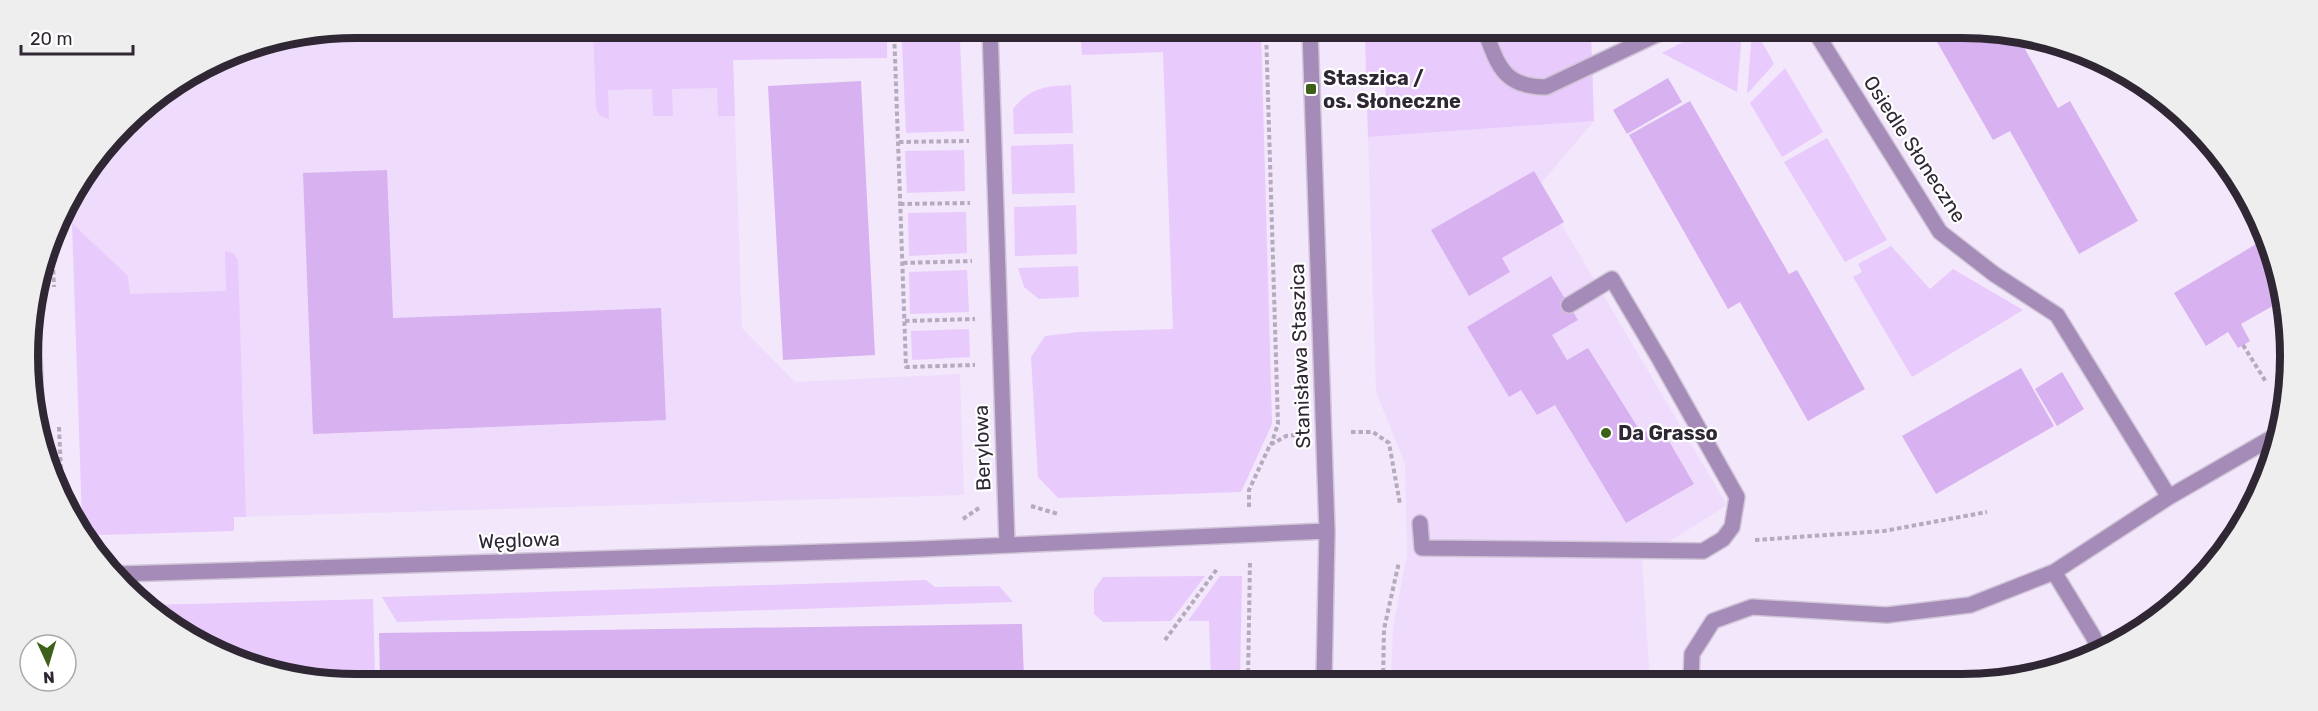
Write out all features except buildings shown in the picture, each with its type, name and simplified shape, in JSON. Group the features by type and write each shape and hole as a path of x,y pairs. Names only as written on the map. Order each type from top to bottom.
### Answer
{"street":[{"name":"Berylowa","path":"990,38 1007,545"},
{"name":"Stanisława Staszica","path":"1310,38 1327,531 1324,674"},
{"path":"1488,38 1504,73 1517,83 1530,87 1546,87 1649,38"},
{"name":"Osiedle Słoneczne","path":"1818,38 1940,232 1994,274 2057,315 2169,497"},
{"path":"1420,523 1422,548 1703,551 1724,539 1732,527 1737,498 1612,279 1569,305"},
{"path":"1691,674 1692,654 1713,621 1752,607 1887,615 1970,605 2054,572 2169,497 2270,439"},
{"path":"1007,545 1327,531"},
{"name":"Węglowa","path":"125,574 1007,545"},
{"path":"2054,572 2096,644"}],"path":[{"path":"895,38 906,367 977,365"},
{"path":"1248,510 1249,490 1278,424 1266,38"},
{"path":"899,142 969,141"},
{"path":"900,204 970,203"},
{"path":"903,264 973,261"},
{"path":"905,321 976,320"},
{"path":"2243,345 2266,382"},
{"path":"1372,432 1389,443 1400,502"},
{"path":"1270,445 1286,436"},
{"path":"1724,539 1745,541 1884,531 1987,512"},
{"path":"1248,674 1250,560"},
{"path":"1383,674 1384,629 1399,561"},
{"path":"1165,640 1217,569"}],"shaded area":[{"path":"335,38 793,38 733,60 742,328 795,382 960,374 964,495 234,517 129,294 128,276 72,223 72,212 91,179 116,146 146,116 196,80 253,54 273,48"},
{"path":"593,38 887,38 887,58 733,60 735,116 718,116 717,88 672,89 673,116 653,116 652,89 608,90 609,119 600,116 596,109"},
{"path":"1081,38 1261,38 1272,424 1241,492 1058,498 1038,477 1031,357 1045,336 1079,332 1173,329 1163,52 1082,55"},
{"path":"1365,38 1591,38 1594,121 1368,137 1367,106 1386,105 1385,74 1366,74"},
{"path":"1691,38 1742,38 1737,92 1662,53"},
{"path":"1752,38 1764,38 1761,40 1774,64 1747,94"},
{"path":"960,41 964,131 906,133 902,42"},
{"path":"1785,68 1823,132 1782,157 1750,103"},
{"path":"1071,85 1073,133 1014,134 1013,109 1019,102 1032,92 1046,87"},
{"path":"1594,121 1539,186 1727,505 1642,559 1650,674 1391,674 1393,627 1407,555 1405,464 1376,392 1368,137"},
{"path":"1827,138 1887,240 1845,262 1784,162"},
{"path":"1073,144 1075,193 1012,194 1011,146"},
{"path":"964,150 965,191 907,193 905,151"},
{"path":"1076,205 1077,254 1015,256 1014,207"},
{"path":"966,212 967,253 909,256 908,213"},
{"path":"72,223 128,276 130,294 226,291 225,251 233,253 238,260 246,517 234,517 234,531 100,535 90,530 82,517"},
{"path":"1891,246 1930,289 1953,269 2023,310 1912,377 1853,277 1862,272 1858,264"},
{"path":"1078,266 1079,297 1039,299 1024,287 1018,268"},
{"path":"967,270 969,312 910,314 909,272"},
{"path":"969,329 970,357 912,360 911,331"},
{"path":"1205,576 1171,621 1103,622 1094,614 1094,590 1103,577"},
{"path":"1220,576 1242,576 1240,674 1211,674 1209,621 1188,621"},
{"path":"926,580 935,587 999,586 1013,602 397,622 382,597"},
{"path":"373,599 375,674 314,671 253,657 196,631 158,605"}],"place":[{"name":"Staszica / os. Słoneczne","path":"1311,89"},
{"name":"Da Grasso","path":"1606,433"}]}
